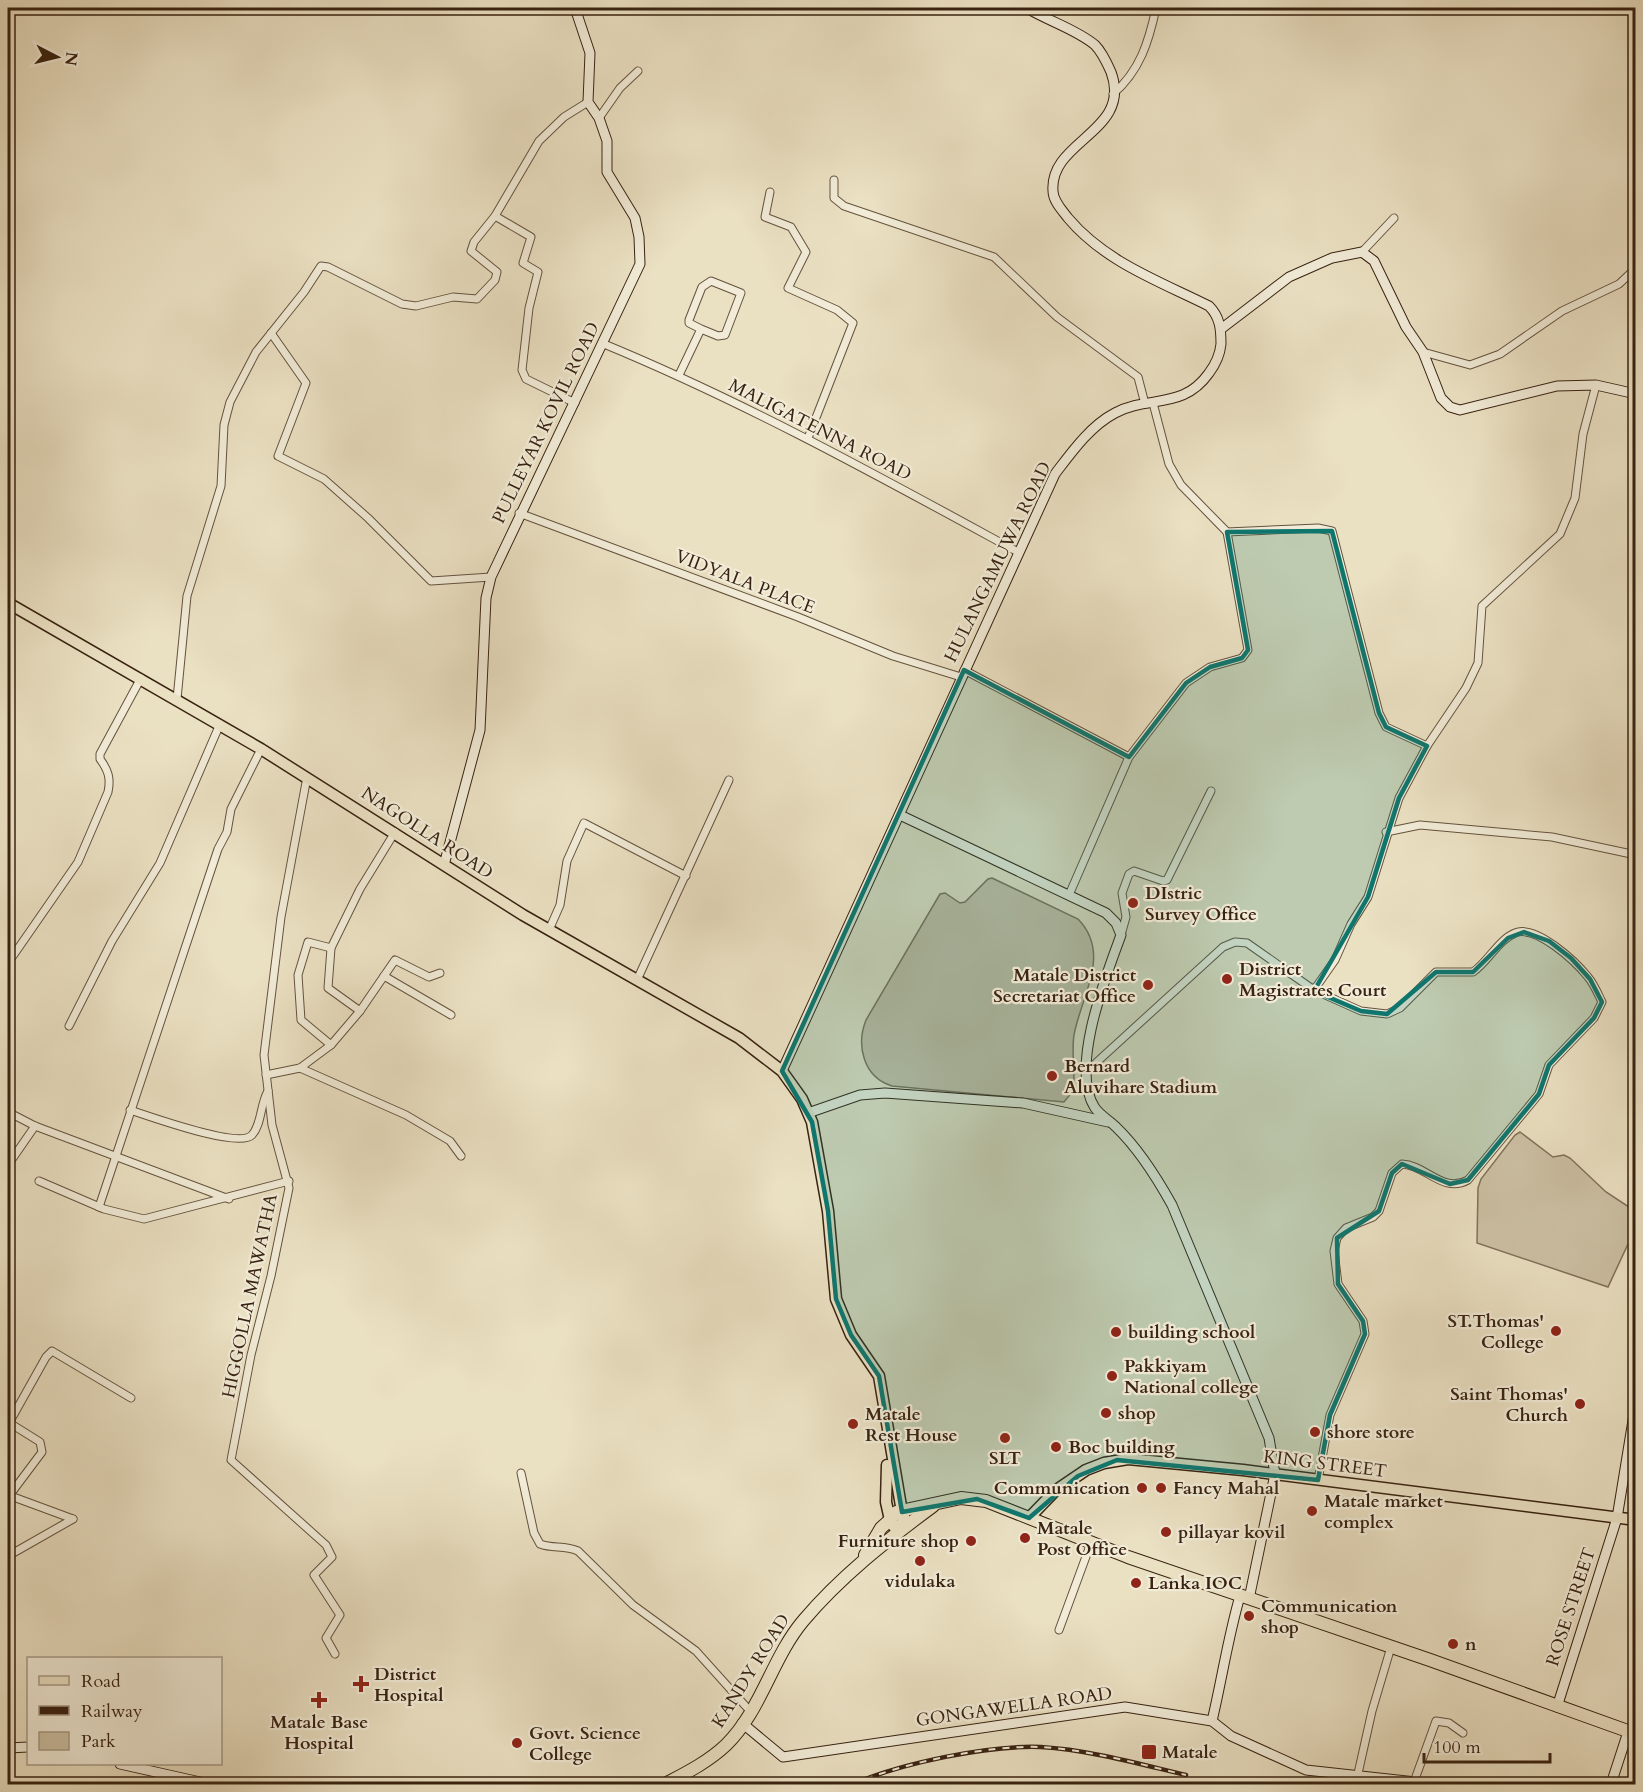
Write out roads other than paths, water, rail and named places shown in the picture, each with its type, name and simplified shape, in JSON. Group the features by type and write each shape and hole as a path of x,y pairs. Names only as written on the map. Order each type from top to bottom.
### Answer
{"highway":[{"name":"KANDY ROAD","path":"902,1512 961,1498 977,1499 1091,1543 1632,1733"},
{"name":"KANDY ROAD","path":"664,1785 715,1755 733,1737 750,1711 779,1656 802,1621 860,1564 902,1527 934,1506"},
{"path":"896,1512 902,1512 906,1520 902,1527 894,1527 890,1520 896,1512"},
{"name":"KANDY ROAD","path":"860,1564 881,1528 890,1520"}],"main road":[{"name":"NAGOLLA ROAD","path":"8,603 220,724 549,930 739,1038 782,1071 808,1113 822,1168 836,1299 851,1335 879,1376 890,1438"},
{"path":"890,1438 902,1512"},
{"path":"890,1438 886,1502 890,1520"},
{"name":"KING STREET","path":"1029,1518 1055,1491 1078,1476 1117,1460 1180,1463 1275,1474 1635,1520"}],"street":[{"path":"177,699 187,596 221,486 224,425 230,402 256,352 321,266 328,267 402,304 416,306 453,297 477,299 495,280 497,272 471,251 474,242 495,216 539,141 564,117 588,102 590,53 575,8"},
{"path":"1027,8 1095,45 1107,62 1113,79 1112,107 1101,125 1072,149 1058,168 1053,192 1057,204 1084,236 1115,260 1209,306 1216,313 1221,329 1289,276 1332,258 1362,252 1394,218"},
{"path":"1113,94 1130,80 1149,40 1156,8"},
{"path":"599,118 620,88 638,71"},
{"name":"PULLEYAR KOVIL ROAD","path":"444,865 480,730 486,598 491,577 519,513 575,404 640,264 635,218 607,172 607,141 599,118 588,102"},
{"path":"834,180 834,198 844,206 994,257 1057,317 1137,377 1149,404 1169,464 1181,485 1227,532 1248,650 1242,658 1210,667 1186,683 1129,758 1069,895"},
{"path":"770,192 765,217 791,227 806,252 788,288 837,310 853,323 808,438"},
{"path":"495,216 531,237 523,263 538,272 529,308 522,370 526,379 575,404"},
{"path":"1362,252 1374,261 1406,327 1423,352 1441,398 1450,407 1460,410 1557,386 1596,385 1635,394"},
{"path":"1423,352 1470,366 1490,358 1562,310 1619,284 1635,268"},
{"path":"711,281 741,293 725,336 718,336 702,329 689,323 689,316 706,282 711,281"},
{"path":"680,375 702,329"},
{"name":"HULANGAMUWA ROAD","path":"782,1071 1055,474 1077,446 1112,414 1182,397 1202,382 1220,350 1221,329"},
{"path":"271,333 306,383 278,456 324,479 368,518 431,581 491,577"},
{"name":"MALIGATENNA ROAD","path":"604,344 680,375 808,438 1018,552"},
{"path":"1314,990 1335,960 1351,924 1368,897 1386,832 1399,798 1426,746 1466,688 1478,663 1482,606 1560,534 1575,498 1582,434 1596,385"},
{"name":"VIDYALA PLACE","path":"519,513 798,617 893,656 963,673 1129,758"},
{"path":"1227,532 1318,528 1332,531 1379,713 1386,727 1426,746"},
{"path":"8,963 78,862 108,792 110,780 100,754 141,678"},
{"path":"69,1026 112,941 160,863 220,724"},
{"path":"99,1207 114,1156 218,849 227,832 231,809 261,749"},
{"name":"HIGGOLLA MAWATHA","path":"307,777 279,928 264,1055 272,1125 289,1181 271,1276 250,1355 231,1460 326,1545 332,1557 314,1575 340,1615 326,1638 335,1654"},
{"path":"637,980 729,780"},
{"path":"1211,791 1167,880 1163,881 1134,871 1129,874 1122,893 1126,917 1094,1012 1087,1071 1092,1102 1097,1111 1111,1123 1154,1173 1172,1205 1265,1427 1275,1460 1275,1474 1244,1597 1225,1648 1222,1680 1212,1721"},
{"path":"900,815 1106,913 1116,923 1121,935"},
{"path":"549,930 560,905 567,861 584,823 686,876"},
{"path":"1386,832 1420,825 1552,837 1635,855"},
{"path":"360,1011 328,988 332,948 360,889 395,832"},
{"path":"1087,1071 1223,947 1235,942 1256,948 1314,990 1361,1011 1387,1014 1400,1008 1436,972 1473,972 1515,933 1524,932 1549,941 1571,958 1590,979 1602,1002 1594,1018 1549,1065 1539,1094 1468,1180 1459,1185 1450,1184 1437,1180 1411,1164 1402,1164 1392,1173 1379,1211 1373,1217 1346,1228 1337,1238 1334,1251 1338,1284 1363,1321 1365,1334 1330,1415 1318,1480"},
{"path":"332,948 308,942 298,975 301,1020 332,1044"},
{"path":"266,1075 300,1068 332,1044 360,1011 394,960 429,977 440,973"},
{"path":"384,976 451,1015"},
{"path":"300,1068 406,1115 450,1141 460,1156"},
{"path":"130,1110 214,1136 241,1140 248,1138 255,1131 262,1101 268,1091"},
{"path":"808,1113 860,1095 885,1093 1023,1103 1111,1123"},
{"path":"8,1112 35,1126 229,1199"},
{"path":"8,1165 35,1126"},
{"path":"39,1181 99,1207 144,1219 229,1199 289,1181"},
{"path":"8,1556 73,1519 8,1496 42,1452 40,1442 8,1422 46,1357 52,1351 131,1398"},
{"name":"ROSE STREET","path":"1557,1707 1617,1518 1635,1402"},
{"path":"521,1473 534,1533 540,1544 550,1548 567,1546 578,1551 633,1605 696,1652 750,1711"},
{"path":"1059,1630 1091,1543"},
{"path":"1357,1778 1372,1711 1391,1647"},
{"name":"GONGAWELLA ROAD","path":"742,1723 783,1757 1125,1707 1212,1721 1231,1736 1306,1770 1357,1778 1434,1785"},
{"path":"1414,1782 1436,1721 1449,1723 1463,1733"},
{"path":"1611,1785 1632,1733"},
{"path":"8,1748 27,1747"},
{"path":"124,1765 209,1785"}],"railway":[{"path":"853,1784 896,1769 945,1757 1020,1747 1078,1751 1186,1775"}],"place":[{"name":"DIstric Survey Office","path":"1133,903"},
{"name":"District Magistrates Court","path":"1227,979"},
{"name":"Matale District Secretariat Office","path":"1148,985"},
{"name":"Bernard Aluvihare Stadium","path":"1052,1076"},
{"name":"ST.Thomas' College","path":"1556,1331"},
{"name":"building school","path":"1116,1332"},
{"name":"Pakkiyam National college","path":"1112,1376"},
{"name":"Saint Thomas' Church","path":"1580,1404"},
{"name":"shop","path":"1106,1413"},
{"name":"Matale Rest House","path":"853,1424"},
{"name":"shore store","path":"1315,1432"},
{"name":"SLT","path":"1005,1438"},
{"name":"Boc building","path":"1056,1447"},
{"name":"Communication","path":"1142,1488"},
{"name":"Fancy Mahal","path":"1161,1488"},
{"name":"Matale market complex","path":"1312,1511"},
{"name":"pillayar kovil","path":"1166,1532"},
{"name":"Matale Post Office","path":"1025,1538"},
{"name":"Furniture shop","path":"971,1541"},
{"name":"vidulaka","path":"920,1561"},
{"name":"Lanka IOC","path":"1136,1583"},
{"name":"Communication shop","path":"1249,1616"},
{"name":"n","path":"1453,1644"},
{"name":"District Hospital","path":"361,1684"},
{"name":"Matale Base Hospital","path":"319,1700"},
{"name":"Govt. Science College","path":"517,1743"},
{"name":"Matale","path":"1149,1752"}]}
